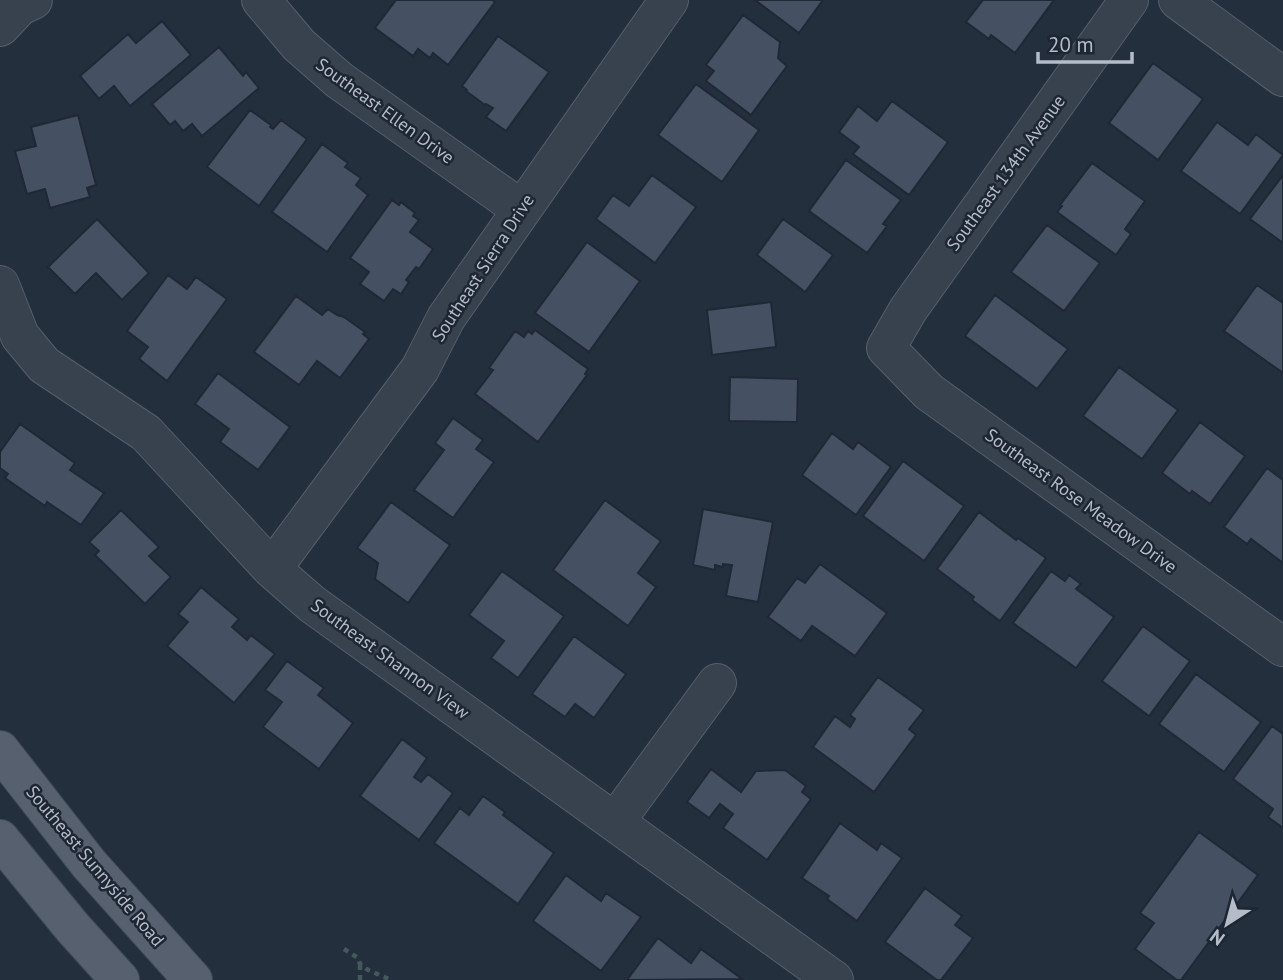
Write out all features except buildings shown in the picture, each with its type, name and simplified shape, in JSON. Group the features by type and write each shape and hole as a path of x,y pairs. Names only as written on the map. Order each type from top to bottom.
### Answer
{"main road":[{"name":"Southeast Sunnyside Road","path":"0,750 89,864 193,980"},
{"path":"0,839 120,980"}],"street":[{"path":"0,27 20,6 33,0"},
{"name":"Southeast Ellen Drive","path":"261,0 299,45 338,80 521,209"},
{"name":"Southeast Sierra Drive","path":"272,569 421,369 446,318 669,0"},
{"name":"Southeast 134th Avenue","path":"886,348 908,310 1129,0"},
{"path":"1178,0 1283,77"},
{"name":"Southeast Shannon View","path":"0,285 20,336 44,365 146,433 272,569 313,604 834,980"},
{"name":"Southeast Rose Meadow Drive","path":"886,348 929,392 1283,647"},
{"path":"615,822 716,683"}],"path":[{"path":"344,949 358,958 360,980"},
{"path":"360,964 391,980"}]}
